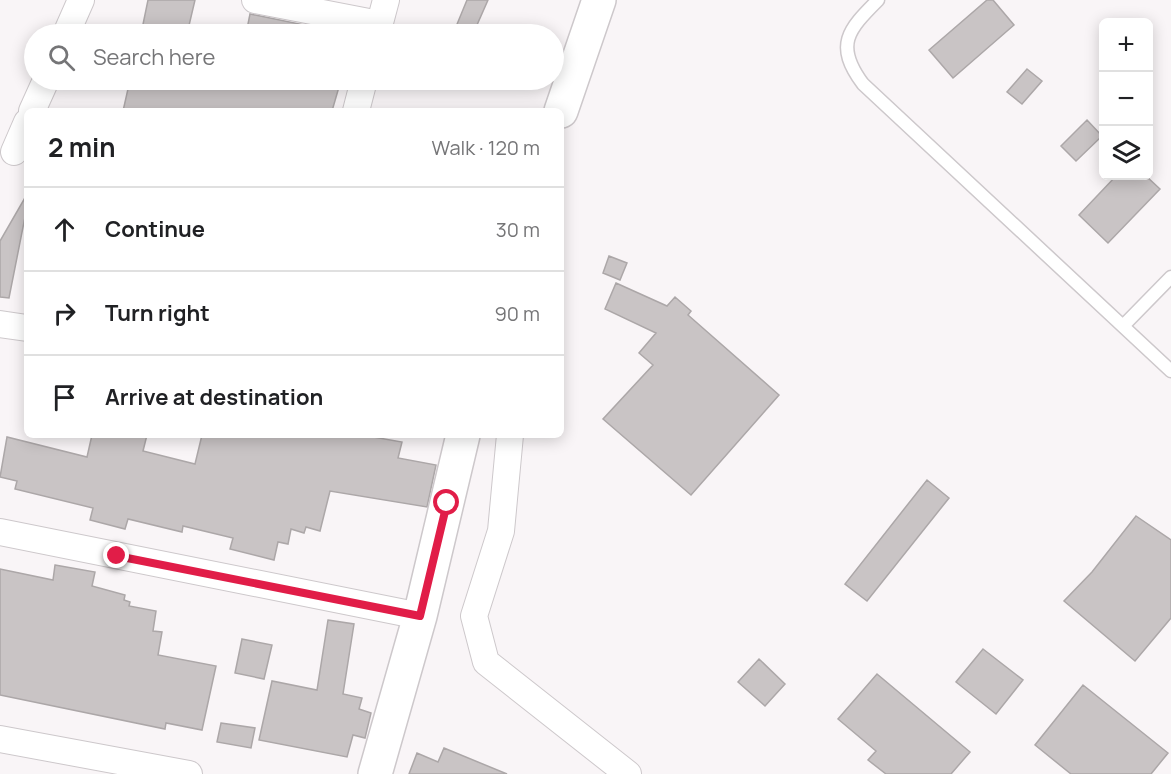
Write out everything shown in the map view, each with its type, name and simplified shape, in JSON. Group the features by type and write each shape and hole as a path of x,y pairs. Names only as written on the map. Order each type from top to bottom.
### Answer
{"street":[{"path":"70,24 81,0"},
{"path":"255,0 381,20"},
{"path":"562,108 599,0"},
{"path":"33,108 41,90"},
{"path":"357,108 361,90"},
{"path":"14,148 24,128"},
{"path":"0,324 24,328"},
{"path":"375,774 420,616 462,438"},
{"path":"510,438 501,531 474,616 486,662 628,774"},
{"path":"0,532 420,616"},
{"path":"0,739 189,774"}],"lane":[{"path":"878,0 852,26 848,42 852,69 863,84 1171,371"},
{"path":"1123,326 1171,277"}],"building":[{"path":"148,0 195,0 189,24 143,24"},
{"path":"467,0 488,0 477,24 457,24"},
{"path":"987,0 993,0 1014,25 953,78 929,50"},
{"path":"250,14 299,24 248,24"},
{"path":"1027,69 1042,81 1022,104 1007,92"},
{"path":"128,90 338,90 333,108 124,108"},
{"path":"1087,120 1099,133 1099,139 1076,161 1061,146"},
{"path":"1112,180 1150,180 1160,189 1108,243 1079,215"},
{"path":"24,199 24,222 9,298 0,297 0,241"},
{"path":"609,256 627,263 620,280 603,273"},
{"path":"616,283 667,306 675,297 691,311 688,315 779,395 691,495 603,419 653,365 639,353 656,333 605,309"},
{"path":"7,437 87,457 91,438 146,438 143,451 195,464 201,438 379,438 402,442 398,458 436,465 427,507 330,491 320,531 306,527 304,533 291,529 288,544 278,542 274,560 230,549 233,538 183,526 182,532 128,519 125,529 90,520 93,508 15,489 17,481 0,477"},
{"path":"927,480 949,498 867,601 845,584"},
{"path":"1136,516 1171,540 1171,618 1135,661 1064,601 1092,572"},
{"path":"55,565 95,572 92,586 125,595 124,600 130,602 129,606 156,611 153,631 162,632 158,655 216,666 202,730 166,723 165,729 0,695 0,569 53,580"},
{"path":"328,620 354,624 343,694 362,698 359,709 371,713 365,738 353,735 347,757 259,740 272,681 317,690"},
{"path":"242,639 272,645 264,679 235,673"},
{"path":"983,649 1023,680 996,714 956,682"},
{"path":"759,659 785,684 765,706 738,682"},
{"path":"877,674 970,752 951,774 886,774 868,760 876,751 838,719"},
{"path":"1083,685 1168,753 1151,774 1071,774 1035,745"},
{"path":"221,723 255,728 251,748 217,742"},
{"path":"444,748 507,774 409,774 417,753 438,762"}],"route":[{"path":"117,556 420,616 447,503"}]}
